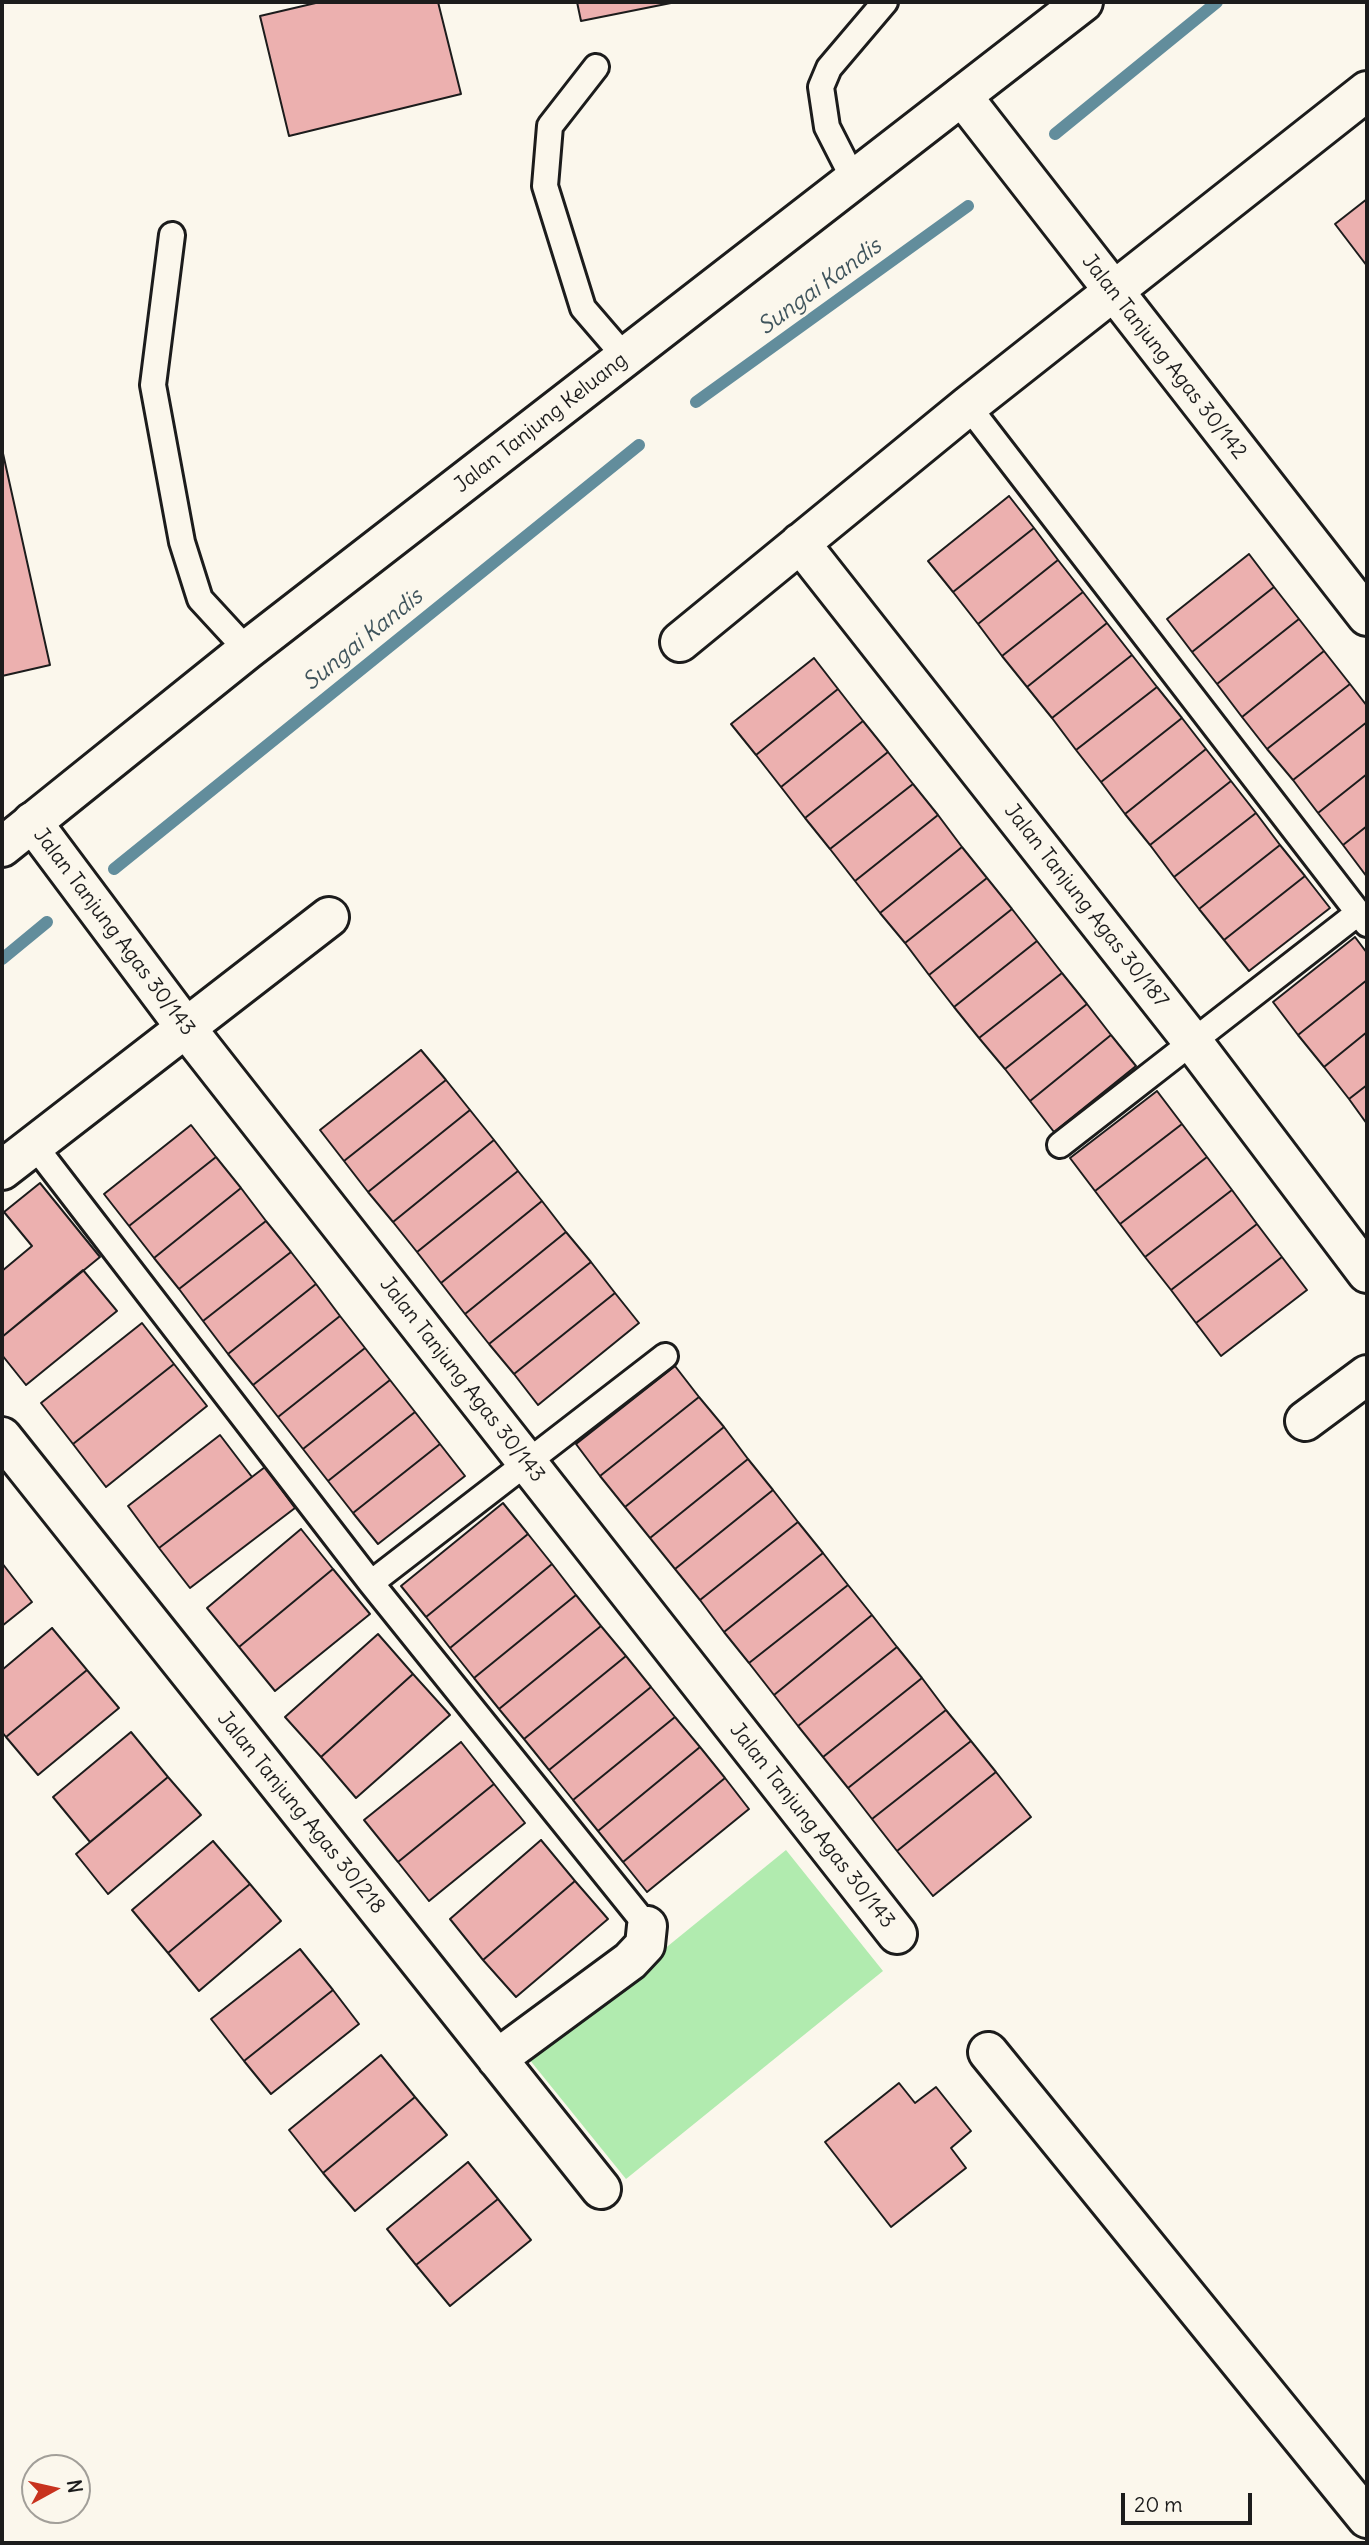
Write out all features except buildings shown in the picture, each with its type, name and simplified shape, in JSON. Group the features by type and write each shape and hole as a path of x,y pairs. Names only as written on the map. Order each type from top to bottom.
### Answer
{"street":[{"name":"Jalan Tanjung Keluang","path":"2,847 247,650 1083,2"},
{"path":"680,642 968,406 1367,91"},
{"name":"Jalan Tanjung Agas 30/142","path":"962,96 1367,616"},
{"name":"Jalan Tanjung Agas 30/187","path":"800,543 1192,1041 1367,1273"},
{"name":"Jalan Tanjung Agas 30/143","path":"32,822 186,1028 897,1934"},
{"path":"2,1170 330,917"},
{"path":"1305,1421 1367,1375"},
{"name":"Jalan Tanjung Agas 30/218","path":"2,1437 601,2189"},
{"path":"497,2059 630,1961 645,1945 647,1926"},
{"path":"988,2052 1367,2518"}],"lane":[{"path":"854,180 827,127 821,87 829,68 885,2"},
{"path":"596,66 550,126 545,186 583,308 625,358"},
{"path":"172,235 153,385 182,542 200,598 247,650"},
{"path":"968,406 1363,919 1192,1041 1060,1145"},
{"path":"34,1145 371,1583 647,1926"},
{"path":"371,1583 664,1356"}],"green space":[{"path":"786,1850 883,1971 626,2179 529,2059"}],"waterway":[{"name":"Sungai Kandis","path":"1055,134 1217,2"},
{"name":"Sungai Kandis","path":"696,402 968,206"},
{"name":"Sungai Kandis","path":"114,869 639,445"},
{"name":"Sungai Kandis","path":"2,959 47,922"}]}
